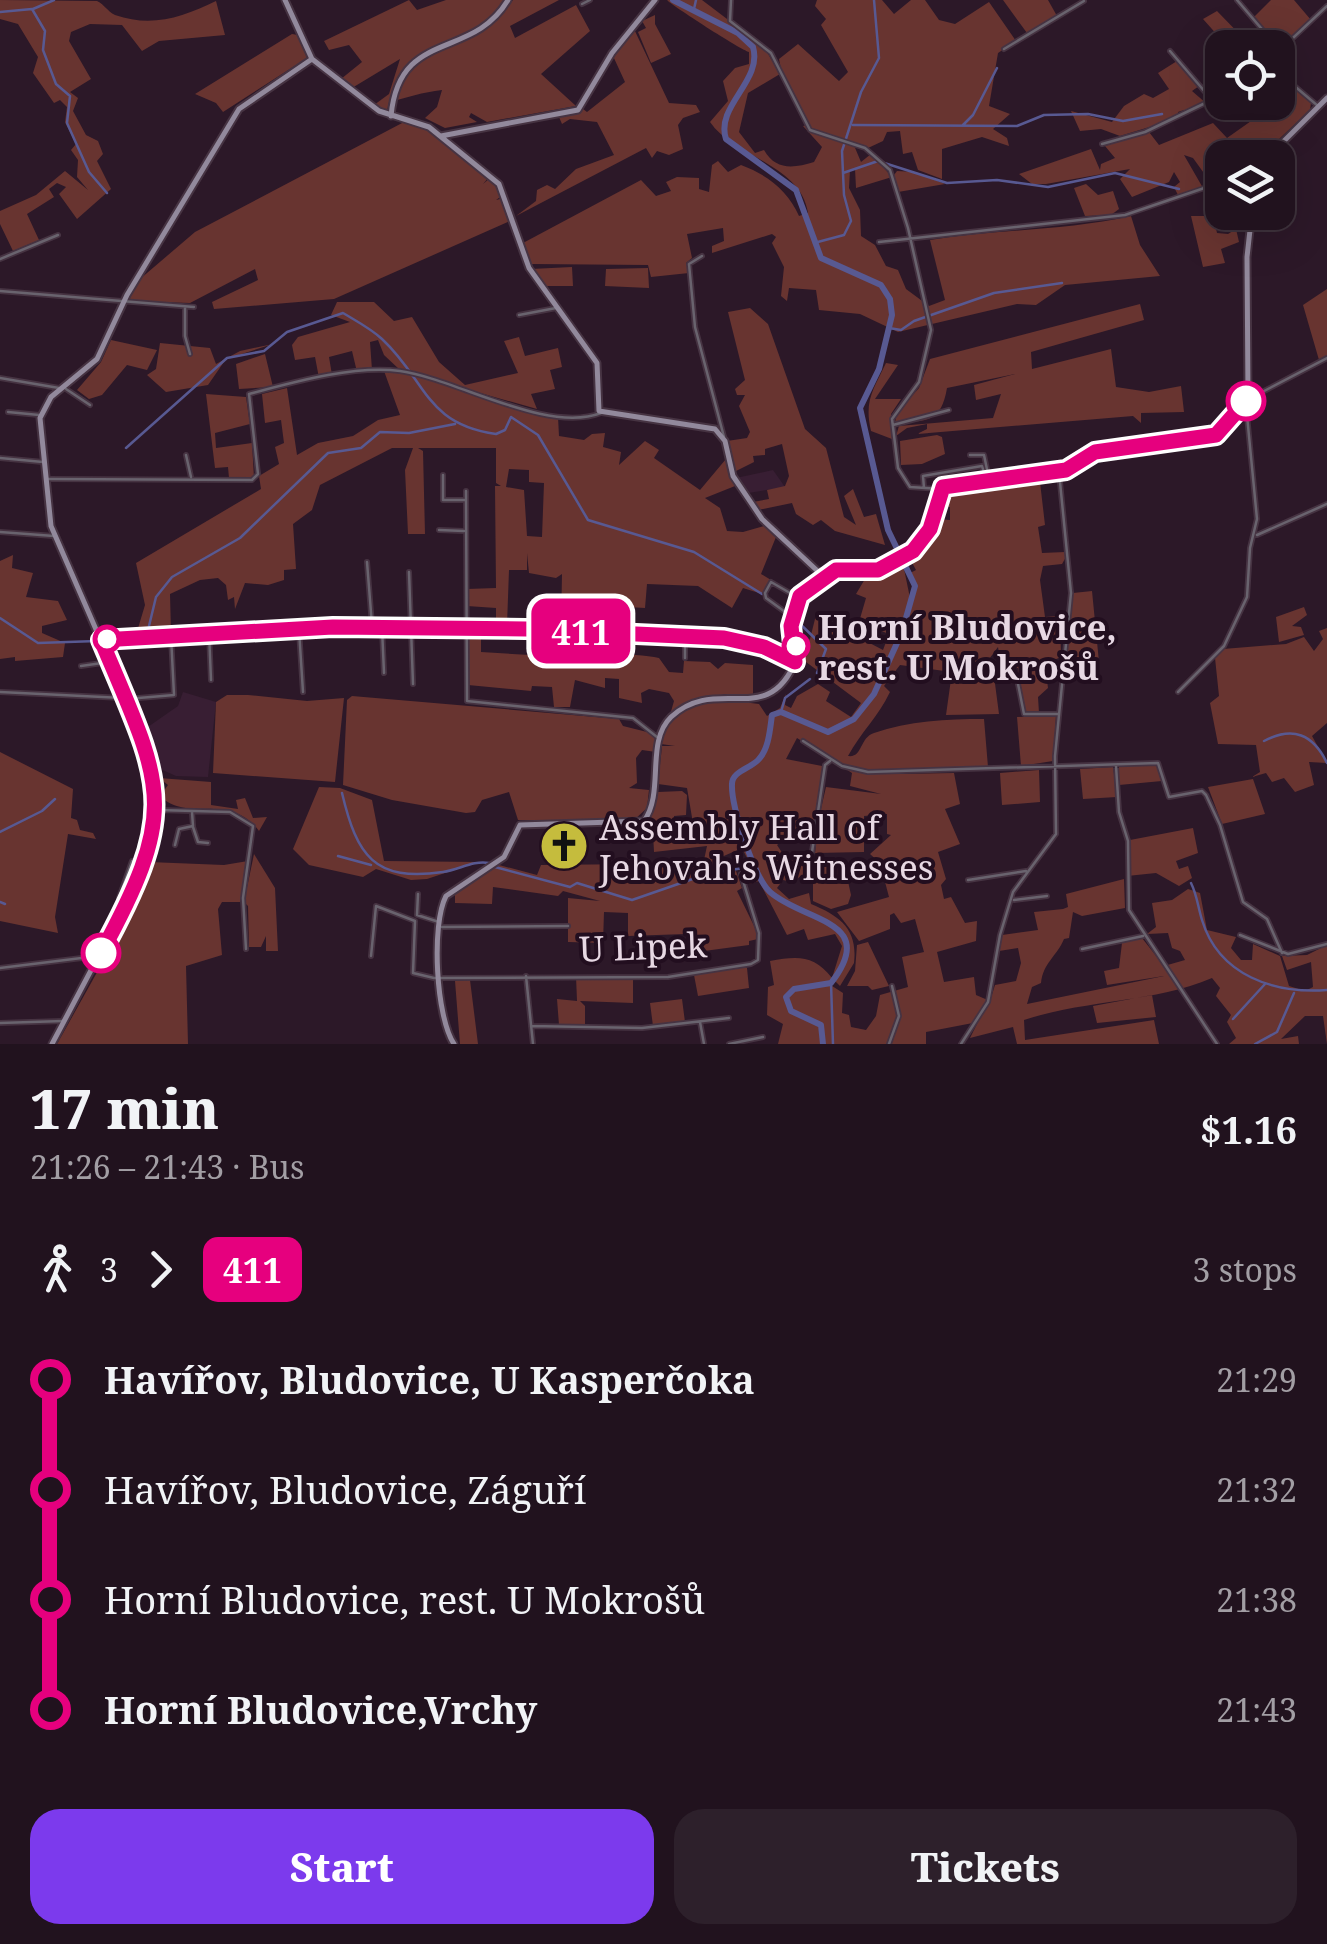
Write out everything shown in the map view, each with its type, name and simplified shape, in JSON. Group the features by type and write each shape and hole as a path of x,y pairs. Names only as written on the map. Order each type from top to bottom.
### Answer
{"street":[{"path":"285,0 312,59 390,116 424,123 501,186 527,264 597,363 601,414"},
{"path":"390,116 395,87 409,64 489,23 508,0"},
{"path":"582,4 590,0"},
{"path":"441,136 578,110 612,53 655,0"},
{"path":"731,0 730,21 771,54 810,130 865,148 890,170 912,240 930,321 918,382 894,412 892,426 900,474 909,486 941,489 1059,471 1098,452 1216,435 1246,401 1327,358"},
{"path":"1004,49 1085,0"},
{"path":"1237,0 1261,30"},
{"path":"1295,35 1327,6"},
{"path":"1170,51 1205,93"},
{"path":"52,1044 127,906 146,862 157,810 150,762 55,536 40,415 62,388 96,361 123,303 239,109 312,59"},
{"path":"1295,86 1318,106"},
{"path":"1285,140 1327,98"},
{"path":"1102,144 1145,132 1205,106"},
{"path":"879,242 1125,216 1205,188"},
{"path":"1178,692 1224,646 1248,598 1250,548 1256,535 1246,401 1250,230"},
{"path":"0,259 58,235"},
{"path":"702,256 690,264 690,302 732,473 762,519 825,578"},
{"path":"0,290 194,307"},
{"path":"185,307 184,336 190,354"},
{"path":"519,315 557,307"},
{"path":"46,479 256,478 249,394 382,369 413,373 554,415 601,414 707,424 724,438"},
{"path":"0,378 62,388 90,404"},
{"path":"892,426 935,418 949,410"},
{"path":"8,412 40,415"},
{"path":"186,455 191,480"},
{"path":"970,455 984,455 988,480"},
{"path":"0,458 44,462"},
{"path":"924,488 923,476 982,466 988,480"},
{"path":"961,1044 988,1002 1010,900 1026,871 1055,838 1059,714 1071,590 1059,471"},
{"path":"442,475 444,500 466,500"},
{"path":"454,1044 444,1022 439,979 440,925 446,896 507,854 513,831 522,825 623,825 644,821 650,808 660,740 668,720 686,707 718,696 767,698 795,662 792,617 798,598 842,568 869,571 892,564 917,547 930,529 941,489"},
{"path":"466,490 470,702 633,718 660,740"},
{"path":"1256,535 1327,504"},
{"path":"438,530 465,531"},
{"path":"0,532 55,536"},
{"path":"367,562 372,626"},
{"path":"409,572 412,684"},
{"path":"792,617 766,598 765,592 771,582 798,598"},
{"path":"544,630 545,607"},
{"path":"382,626 384,674"},
{"path":"101,640 299,628 466,627 685,635 749,643 795,662"},
{"path":"299,628 304,692"},
{"path":"209,632 211,680"},
{"path":"0,692 126,698 174,696 171,635"},
{"path":"685,635 685,658"},
{"path":"81,666 110,662"},
{"path":"1016,674 1024,714 1059,714"},
{"path":"803,740 831,760 868,772 1158,763 1170,798 1204,793 1220,825 1243,902 1268,919 1282,952"},
{"path":"812,852 825,766 831,760"},
{"path":"1116,764 1119,812 1128,841 1129,910 1217,1044"},
{"path":"157,810 230,812 253,826 243,898 246,949"},
{"path":"192,811 198,842 208,843"},
{"path":"174,845 178,829 193,826"},
{"path":"127,906 119,898 132,861 146,862"},
{"path":"968,880 1026,871"},
{"name":"U Lipek","path":"439,979 668,977 756,962 759,932 741,874"},
{"path":"418,894 417,915 440,925 568,926"},
{"path":"1010,900 1047,896"},
{"path":"373,957 376,906 412,916 413,974 439,979"},
{"path":"1082,948 1145,936"},
{"path":"1240,936 1295,954 1327,944"},
{"path":"0,968 99,956"},
{"path":"526,976 534,1044"},
{"path":"889,1044 899,1016 892,986"},
{"path":"531,1026 642,1028 728,1018"},
{"path":"0,1024 64,1021"},
{"path":"700,1022 704,1044"},
{"path":"728,1044 764,1037"}],"shaded area":[{"path":"0,0 97,1 115,15 142,21 179,16 216,1 225,35 159,41 142,51 122,25 90,24 71,32 69,41 91,79 70,92 78,98 73,111 86,135 98,141 103,154 97,161 111,189 77,219 59,194 66,187 57,183 49,189 54,197 27,214 39,240 13,251 0,224 0,211 36,195 65,171 88,190 77,177 78,160 71,150 76,144 65,122 67,107 60,100 54,103 33,73 38,57 18,24 0,19"},
{"path":"409,0 417,10 446,0 504,0 494,16 460,43 494,23 513,0 559,0 510,26 515,38 576,5 590,31 541,74 576,106 487,122 471,113 469,117 477,122 445,128 425,118 437,107 442,90 389,102 387,111 374,105 389,94 400,59 352,88 341,79 362,62 349,45 329,50 324,41"},
{"path":"667,0 702,0 764,47 780,74 748,93 739,132 755,153 764,150 774,162 793,166 814,162 822,147 803,126 808,125 783,79 779,59 798,44 839,81 848,72 821,25 826,19 815,6 817,0 882,0 894,14 911,0 925,0 939,20 955,24 989,2 1016,41 998,53 989,106 1010,114 993,129 1007,138 1009,146 982,137 942,149 942,179 918,170 912,152 903,154 900,131 887,132 883,141 868,148 853,143 861,162 871,154 892,177 856,188 855,169 850,170 849,188 860,210 861,236 875,245 886,266 898,270 906,289 929,306 945,300 930,240 955,236 1081,225 1131,216 1140,245 1160,276 1065,285 1036,305 1017,304 898,332 860,314 819,310 816,290 789,288 787,301 781,296 784,267 772,243 776,237 772,234 712,253 712,246 724,241 723,228 687,234 692,258 686,263 689,273 651,277 648,265 531,264 523,243 641,180 656,196 671,191 666,182 677,177 699,178 699,189 709,192 712,165 718,161 728,172 741,165 760,174 783,192 799,216 808,213 793,183 734,144 710,122 728,101 723,81 735,68 749,64 749,52"},
{"path":"1003,0 1048,0 1057,16 1027,33"},
{"path":"1271,0 1294,0 1311,20 1295,34 1295,30 1266,30 1254,17"},
{"path":"1217,11 1235,30 1213,30 1203,19"},
{"path":"655,15 655,24 671,54 651,63 638,32 646,28 642,21"},
{"path":"634,29 669,103 696,105 700,112 683,118 678,125 683,149 669,155 657,151 652,158 646,148 516,216 536,201 537,190 547,185 555,189 576,169 614,155 597,122 570,119 562,124 559,117 583,109 587,112 625,82 613,56"},
{"path":"292,34 298,35 307,58 223,112 216,103 195,94"},
{"path":"1177,61 1199,86 1192,91 1205,105 1186,115 1184,110 1178,112 1179,118 1120,136 1101,129 1080,131 1071,111 1112,122 1124,106 1144,94 1153,98 1169,89 1158,73"},
{"path":"1295,89 1311,103 1310,110 1278,140 1205,140 1205,175 1193,158 1184,155 1203,188 1179,197 1174,187 1180,182 1174,172 1169,182 1132,197 1120,179 1130,169 1046,184 1032,184 1019,174 1091,149 1100,170 1101,164 1115,158 1105,146 1149,132 1159,145 1213,123 1227,138 1252,120 1295,120"},
{"path":"404,122 438,136 489,177 483,184 490,178 503,195 496,200 504,198 510,221 334,299 214,309 212,302 258,280 255,269 190,303 128,301 140,279 195,232"},
{"path":"897,171 916,172 945,184 898,192 894,175"},
{"path":"1086,184 1098,195 1113,191 1119,209 1111,215 1085,216 1074,188"},
{"path":"1191,216 1205,216 1205,230 1228,234 1236,230 1239,242 1221,249 1225,263 1203,267"},
{"path":"572,267 573,286 543,286 531,269"},
{"path":"648,268 649,288 605,286 606,269"},
{"path":"1327,289 1327,356 1319,360 1303,305"},
{"path":"337,302 374,302 394,321 412,317 439,362 465,385 518,373 504,341 519,337 525,356 558,348 562,367 550,370 555,389 531,394 537,409 413,374 558,417 559,436 584,440 592,434 605,433 603,447 621,452 619,465 645,441 659,450 654,458 700,490 726,459 735,486 705,498 720,508 727,531 743,532 764,526 776,537 761,574 771,580 762,594 743,588 732,608 698,586 647,584 645,608 575,604 571,627 561,625 562,574 556,578 529,573 527,553 527,570 509,570 507,625 496,625 496,608 467,606 467,589 496,588 495,486 501,486 496,483 496,448 418,448 423,451 425,534 408,534 405,470 413,448 392,448 320,485 312,510 293,524 296,569 284,570 284,580 268,585 245,583 235,609 234,597 228,600 226,585 218,578 200,580 170,594 171,633 136,635 145,605 136,563 261,489 259,476 279,464 275,447 284,443 281,420 265,423 262,394 287,388 297,455 318,443 353,436 378,420 400,415 384,371 401,371 384,355 378,340 370,342 372,370 357,372 352,351 329,357 332,375 319,378 315,357 295,360 292,345 298,337 350,322 331,315","holes":["509,469 529,470 529,482 544,483 542,537 527,536 524,490 506,487"]},
{"path":"1140,304 1144,320 1031,352 1032,369 1111,349 1116,387 1149,392 1181,386 1184,412 1141,413 1141,423 1133,416 917,434 927,429 927,424 907,428 896,436 899,426 993,418 1001,394 976,400 974,385 1015,374 947,388 941,408 931,418 895,423 897,412 919,388 930,359"},
{"path":"750,308 768,324 805,429 826,448 844,517 856,525 844,496 853,489 864,517 876,514 885,545 835,531 821,520 813,525 796,514 792,503 758,510 753,502 769,499 767,490 785,486 789,476 782,444 765,449 765,455 753,456 754,462 734,472 727,441 747,438 750,432 739,406 745,395 737,395 735,389 745,380 728,312"},
{"path":"111,340 157,350 147,370 127,365 102,395 89,399 77,390 101,362"},
{"path":"160,343 210,348 216,364 240,351 273,344 226,359 208,385 166,392 147,375 156,369"},
{"path":"265,354 273,387 239,389 236,364"},
{"path":"886,363 898,365 875,399 901,399 891,414 892,439 871,431 869,421 871,396"},
{"path":"206,394 246,397 250,424 215,433 216,448 252,443 254,478 229,478 228,467 215,468"},
{"path":"942,437 945,454 922,464 901,465 900,441"},
{"path":"773,470 785,487 748,493 736,478"},
{"path":"1056,473 1058,479 1040,482 1045,525 1038,527 1042,553 1065,552 1066,557 1062,564 1043,566 1040,580 1045,617 1060,616 1061,657 1045,664 1048,688 1038,697 1039,713 1025,711 1018,668 1001,666 998,647 984,666 994,676 999,714 946,715 952,672 900,665 884,686 890,692 885,701 848,756 856,754 869,736 887,729 928,721 984,719 988,767 899,770 900,774 954,773 960,804 945,809 960,844 938,852 946,879 941,885 944,899 951,897 965,923 977,921 976,941 937,952 944,982 974,977 976,995 990,1001 995,985 1016,981 1021,963 1018,948 999,951 1002,935 1038,930 1034,912 1068,907 1066,894 1124,879 1125,908 1082,916 1073,912 1069,938 1064,939 1047,965 1041,983 1032,987 1027,1004 1164,976 1107,985 1104,971 1119,968 1122,943 1142,938 1164,966 1185,960 1180,951 1172,948 1168,933 1147,934 1156,927 1152,903 1172,900 1188,889 1200,893 1207,930 1236,937 1231,948 1241,960 1252,960 1253,944 1280,956 1289,986 1305,991 1313,987 1311,962 1287,970 1282,956 1307,955 1327,945 1327,1044 1323,1016 1305,1016 1281,1039 1298,1036 1299,1044 1229,1044 1236,1038 1227,1022 1231,1015 1216,996 1220,988 1212,978 1166,992 1024,1020 1025,1040 1154,1020 1159,1044 1017,1044 1013,1027 970,1038 978,1022 926,1032 926,1044 891,1044 898,1020 889,1044 778,1044 783,1024 767,1015 768,987 774,985 770,961 805,959 819,965 832,978 842,946 835,934 808,940 804,929 787,935 759,881 749,884 742,871 750,864 742,848 717,859 714,877 736,871 742,888 737,891 758,934 758,939 749,941 749,945 689,953 686,934 628,936 628,913 604,912 603,943 568,942 568,898 600,901 563,891 558,896 493,887 492,904 455,903 455,891 499,865 537,875 541,865 642,864 642,871 704,860 707,846 654,852 653,833 645,825 658,792 682,791 687,795 686,815 674,816 674,836 695,835 687,788 658,784 662,746 675,746 661,744 668,723 678,713 670,715 674,701 669,693 649,689 641,693 642,703 619,698 619,679 605,678 605,688 575,680 570,707 554,707 552,687 532,686 531,691 468,685 468,629 481,629 481,652 547,656 548,632 565,632 567,659 599,654 659,658 669,672 683,673 684,661 710,662 718,669 725,663 753,665 753,698 725,694 710,698 759,704 767,716 780,708 786,694 785,705 791,708 797,696 818,684 830,692 826,701 851,717 861,703 802,659 802,645 810,639 816,615 883,650 889,634 859,622 866,598 856,594 868,574 903,564 910,598 914,589 910,573 916,570 909,557 935,533 936,519 950,520 950,507 939,506 945,489","holes":["797,738 852,773 850,786 881,794 826,787 820,813 834,815 819,818 815,853 864,852 864,816 887,814 887,834 891,835 870,854 880,863 889,897 837,912 859,941 890,929 890,915 894,913 901,923 915,919 924,952 902,957 908,987 880,995 876,1016 866,1030 851,1027 849,1015 842,1013 843,993 829,984 834,980 840,986 854,963 853,941 845,925 811,904 809,893 789,899 777,888 783,880 792,882 807,872 809,853 783,854 777,845 788,836 811,839 822,772 822,766 786,759"]},
{"path":"13,555 12,568 33,573 26,597 58,601 67,620 42,626 42,633 65,643 63,657 0,659 0,561"},
{"path":"1092,591 1099,662 1066,664 1073,593"},
{"path":"1304,607 1307,615 1292,626 1301,627 1304,635 1279,642 1276,617"},
{"path":"1327,628 1327,723 1312,736 1327,763 1309,762 1314,785 1295,792 1284,778 1272,782 1266,773 1252,777 1260,772 1256,745 1218,744 1210,703 1219,696 1215,658 1223,649 1286,644 1304,637 1314,651 1323,639 1319,631"},
{"path":"183,692 216,702 208,777 176,776 156,767 145,729 178,706"},
{"path":"227,695 307,701 344,698 335,782 213,773 216,702"},
{"path":"352,696 619,719 623,726 651,733 657,740 656,752 642,750 636,758 637,783 629,788 649,790 647,808 633,821 518,820 509,792 482,800 475,812 466,813 392,800 343,785 347,700"},
{"path":"1056,716 1053,761 1021,766 1017,717"},
{"path":"0,752 73,789 71,818 77,820 80,830 93,833 96,839 68,834 55,917 58,933 0,921"},
{"path":"1156,764 1162,781 1119,785 1119,766"},
{"path":"1113,767 1117,797 1083,799 1080,769"},
{"path":"1039,770 1040,802 1002,805 1000,773"},
{"path":"159,778 211,782 211,805 238,809 236,800 245,798 253,818 267,817 259,831 235,813 171,804 160,796 168,785"},
{"path":"1253,779 1265,814 1222,824 1208,787"},
{"path":"319,787 340,788 372,800 384,861 478,862 427,879 411,880 376,869 363,877 309,865 293,849"},
{"path":"1193,828 1198,853 1176,861 1179,869 1188,866 1192,878 1179,886 1156,873 1127,876 1130,840"},
{"path":"254,854 275,888 278,951 266,951 266,936 261,947 249,947 248,906 244,902"},
{"path":"813,858 844,863 851,895 848,904 831,909 813,901"},
{"path":"248,861 240,902 222,902 218,909 222,955 186,966 188,1044 57,1044 105,958 149,862 224,865"},
{"path":"868,942 889,986 872,990 868,986 847,986 855,971 857,945"},
{"path":"747,968 749,988 698,996 694,975"},
{"path":"576,976 633,978 633,1003 580,1001 585,1006 585,1026 559,1025 557,999 577,1001"},
{"path":"470,980 478,1044 460,1044 455,981"},
{"path":"1152,995 1156,1017 1097,1023 1093,1006"},
{"path":"682,999 685,1022 653,1026 650,1003"}],"waterway":[{"path":"33,9 54,0"},
{"path":"673,0 738,33 753,47 751,71 727,115 726,139 796,190 821,258 881,285 890,299 892,315 879,369 860,408 888,530 915,586 902,632 874,694 854,719 828,732 781,712 772,715 762,755 735,776 732,784 745,841 764,884 784,902 832,925 847,946 844,962 831,983 794,989 786,997 791,1011 821,1025 823,1044"},
{"path":"694,9 696,0"},
{"path":"814,243 844,235 851,221 844,195 842,151 861,92 879,58 874,0"},
{"path":"0,12 32,9 45,31 43,50 56,84 70,96 67,123 89,172 107,193"},
{"path":"963,125 973,115 997,68"},
{"path":"853,125 1017,126 1044,115 1088,114 1123,121 1162,114"},
{"path":"843,173 878,161 947,183 997,180 1048,187 1115,173 1179,189"},
{"path":"889,328 901,330 914,321 994,293 1062,283"},
{"path":"126,448 227,358 264,351 287,332 343,313 382,339 429,398 455,421 496,434 505,430 511,417 538,435 588,520 694,552 762,594"},
{"path":"149,626 156,597 172,577 240,538 328,453 361,448 380,432 409,433 455,424"},
{"path":"0,618 38,643 97,641"},
{"path":"796,620 826,649 817,673"},
{"path":"781,712 785,698 810,679"},
{"path":"1264,741 1284,734 1301,736 1315,745 1327,763"},
{"path":"342,793 362,848 385,868 419,874 489,863"},
{"path":"0,832 42,811 55,799"},
{"path":"338,856 371,865"},
{"path":"495,867 570,887 577,883 632,900 707,874 743,868 751,857"},
{"path":"1191,883 1210,939 1235,968 1251,978 1288,989 1327,990"},
{"path":"0,902 5,904"},
{"path":"831,983 833,1044"},
{"path":"1233,1019 1265,984"},
{"path":"1255,1044 1277,1032 1294,993"}],"bus line":[{"name":"411","path":"101,953 143,872 157,810 148,753 101,640 333,627 526,629 734,639 764,647 795,662 791,626 798,598 836,570 878,570 913,551 930,529 943,487 1066,470 1095,452 1216,435 1246,401"}],"place":[{"name":"Horní Bludovice, rest. U Mokrošů","path":"796,646"},
{"name":"Assembly Hall of Jehovah's Witnesses","path":"564,846"}]}
